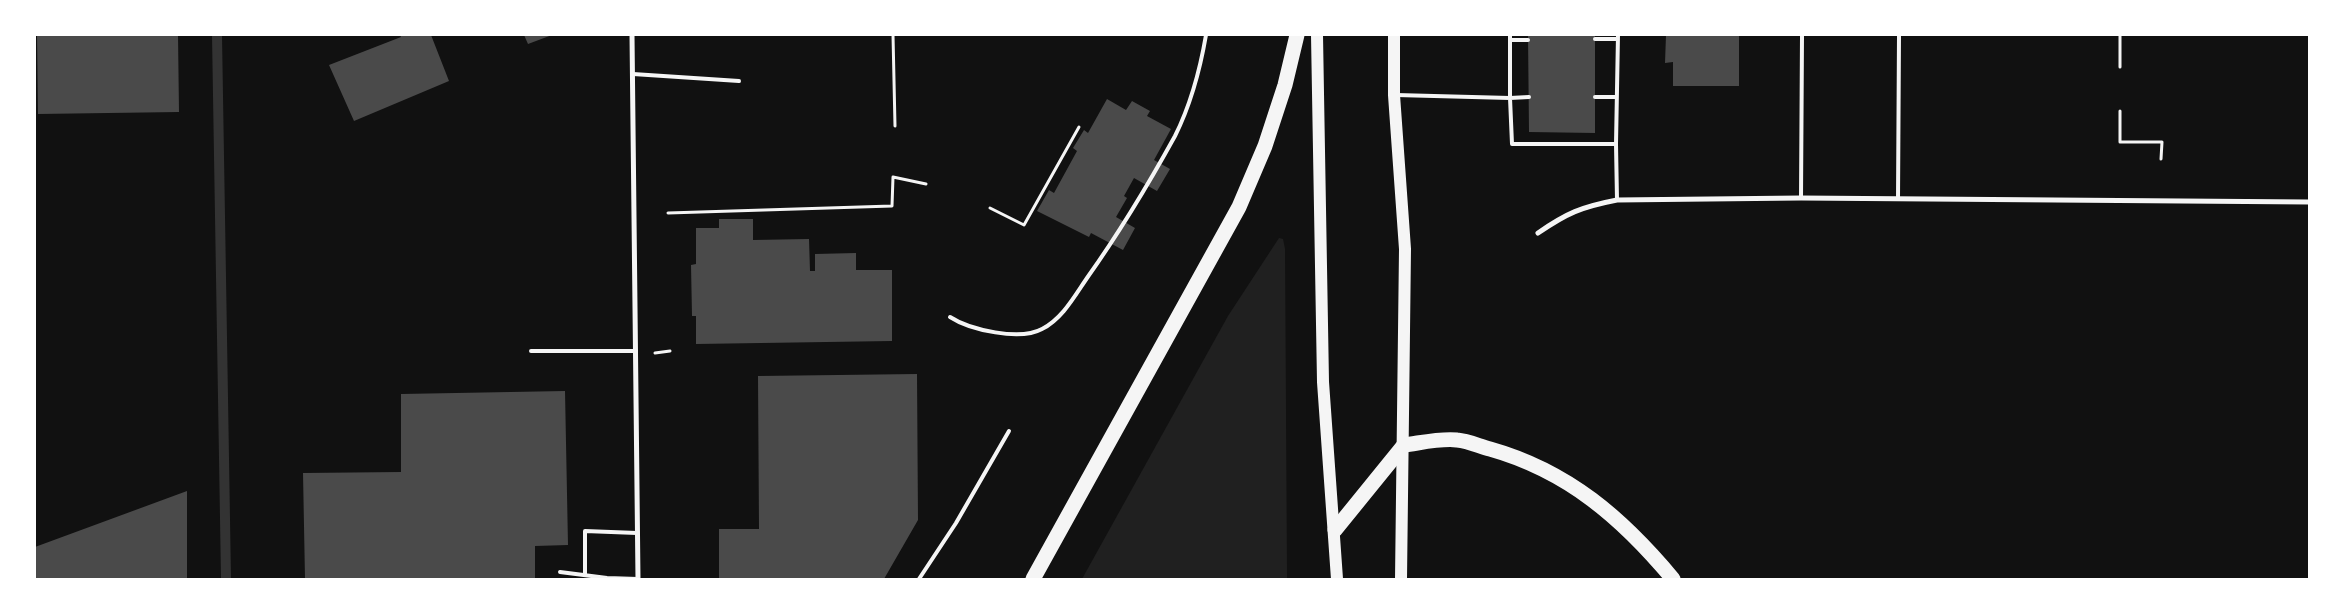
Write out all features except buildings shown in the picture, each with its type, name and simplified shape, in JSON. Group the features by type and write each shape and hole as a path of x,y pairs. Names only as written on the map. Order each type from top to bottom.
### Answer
{"highway":[{"path":"1033,579 1238,207 1265,146 1297,35"},
{"path":"1334,530 1404,445 1456,440 1511,455 1561,479 1607,509 1646,546 1673,579"}],"main road":[{"path":"1318,35 1323,382 1336,579"},
{"path":"1394,35 1394,95 1405,249 1404,445 1400,579"}],"street":[{"path":"632,35 638,579"},
{"path":"1538,233 1565,214 1617,200 1801,198 2309,202"}],"lane":[{"path":"950,318 964,326 982,332 1022,333 1040,330 1060,316 1112,244 1176,136 1184,118 1200,68 1206,35"},
{"path":"1510,35 1512,144 1616,144"},
{"path":"1801,198 1802,35"},
{"path":"1898,199 1899,35"},
{"path":"1595,39 1618,37 1616,97 1617,200"},
{"path":"1510,40 1528,40"},
{"path":"633,74 739,81"},
{"path":"1394,95 1528,98"},
{"path":"1595,97 1616,97"},
{"path":"531,351 636,351"},
{"path":"919,579 956,523 1009,431"},
{"path":"585,574 585,531 637,533"},
{"path":"560,572 607,578 638,579"}],"path":[{"path":"894,35 895,126"},
{"path":"2120,35 2120,67"},
{"path":"2120,111 2120,142 2162,142 2162,158"},
{"path":"990,208 1024,225 1079,127"},
{"path":"668,214 892,206 893,177 926,184"}],"shaded area":[{"path":"1279,238 1283,239 1285,249 1287,579 1082,579 1228,316"}],"waterway":[{"path":"217,35 226,579"}]}
